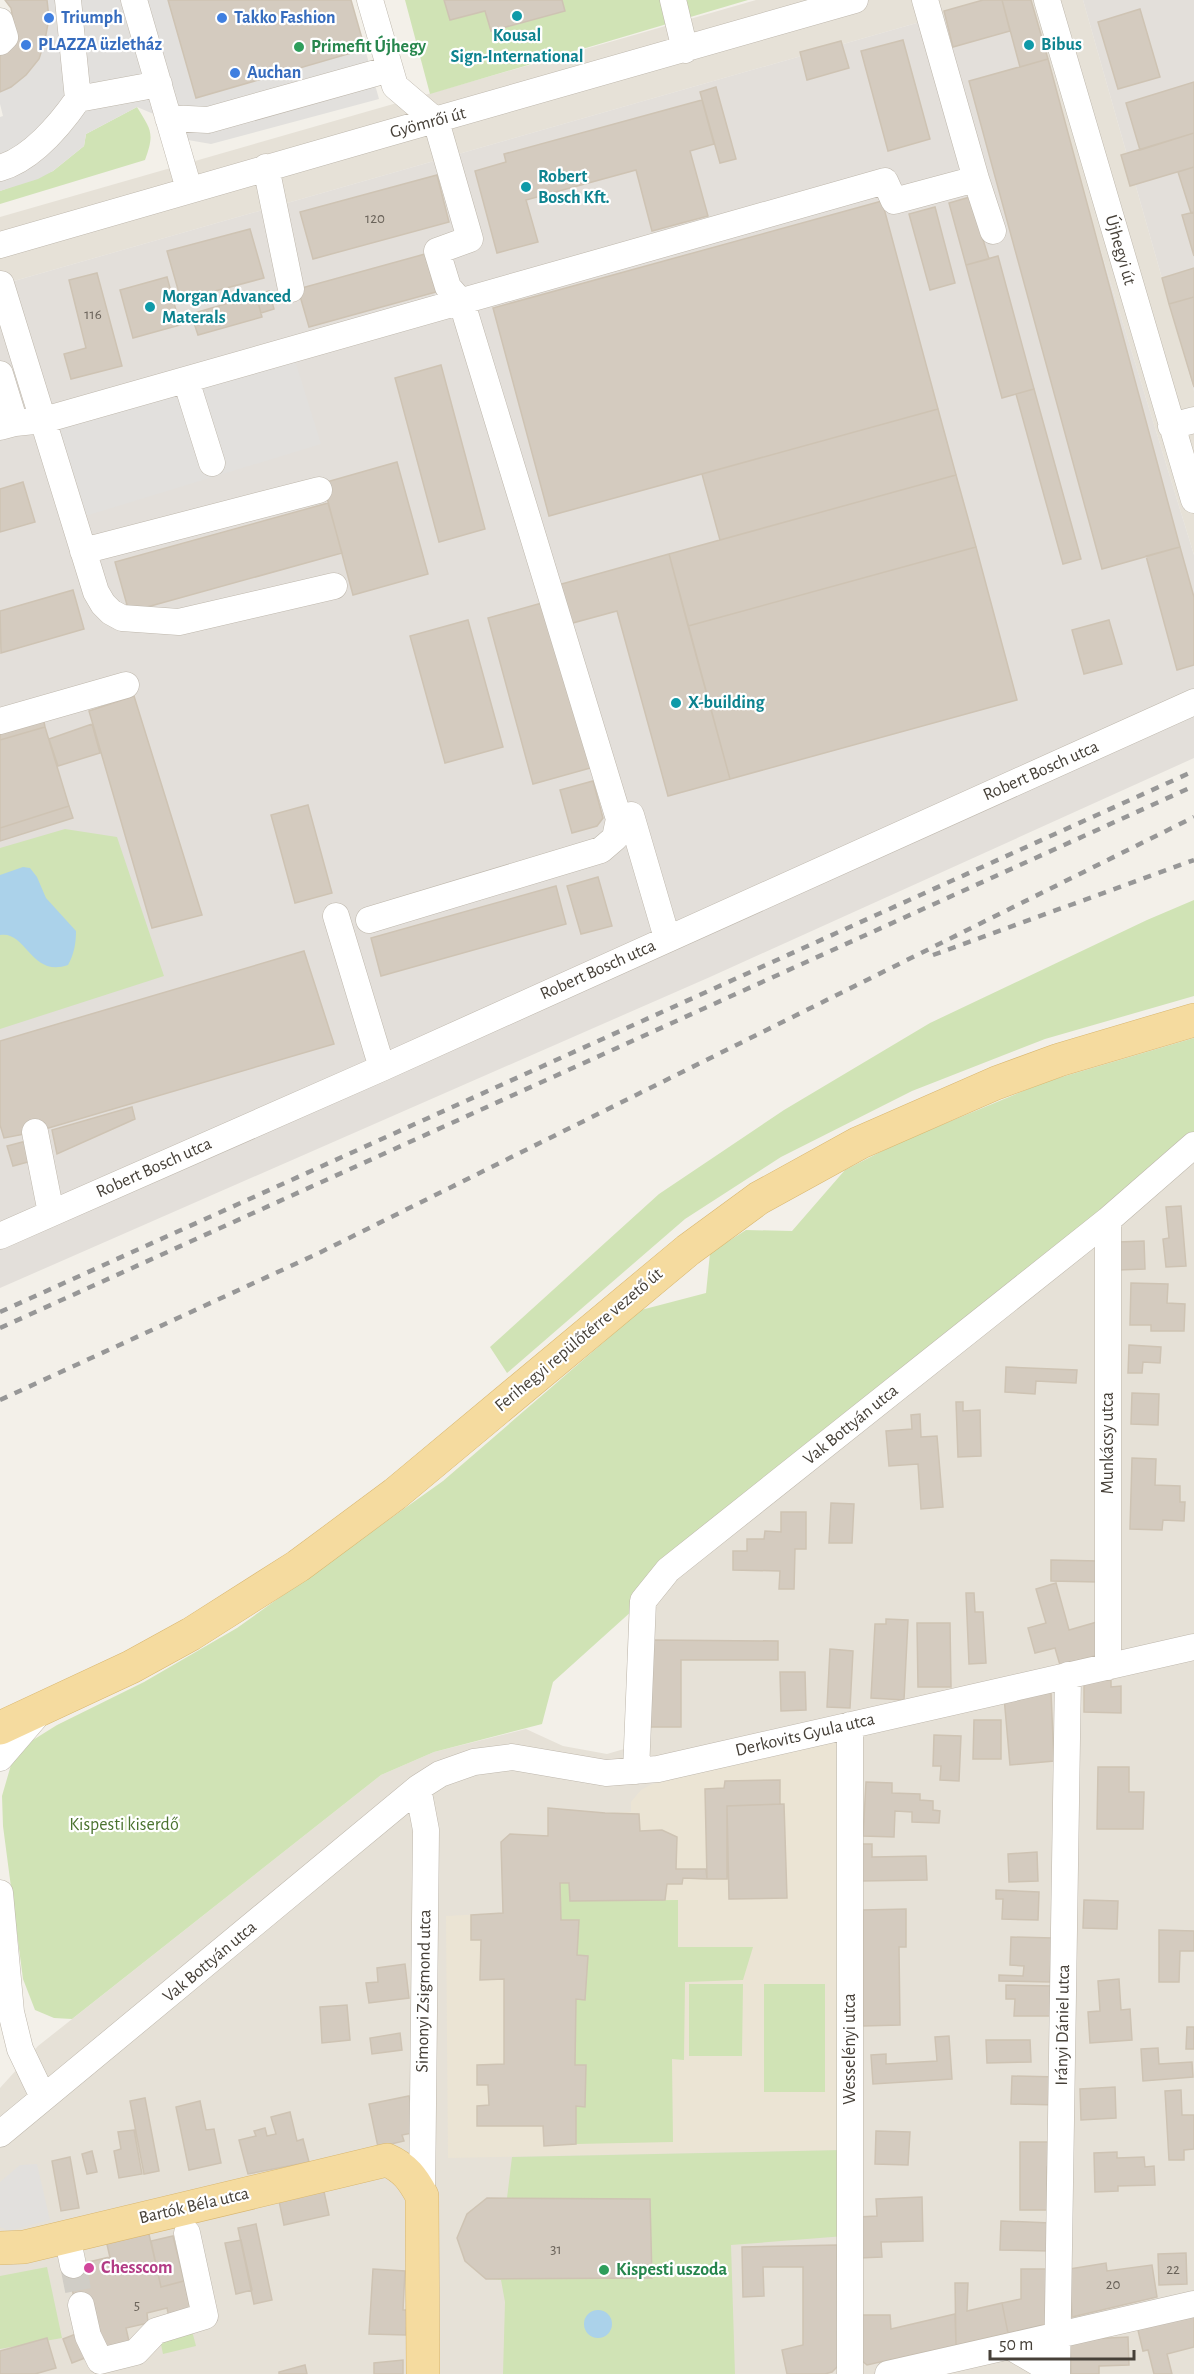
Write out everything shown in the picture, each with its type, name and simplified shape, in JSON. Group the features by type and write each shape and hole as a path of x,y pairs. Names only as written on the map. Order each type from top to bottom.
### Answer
{"main road":[{"name":"Ferihegyi repülőtérre vezető út","path":"0,1728 131,1667 191,1634 298,1566 395,1494 688,1250 759,1198 859,1143 996,1083 1059,1060 1194,1020"},
{"name":"Bartók Béla utca","path":"0,2248 24,2247 70,2251 387,2160 411,2175 422,2196"},
{"name":"Simonyi Zsigmond utca","path":"422,2196 423,2374"}],"street":[{"path":"0,168 43,142 78,99 68,0"},
{"path":"134,0 189,189"},
{"path":"369,920 601,850 615,838 619,819 462,303 448,287 437,251 470,239 436,121 392,78 370,0"},
{"path":"673,0 685,50"},
{"name":"Gyömrői út","path":"0,245 855,0"},
{"path":"925,0 993,231"},
{"name":"Újhegyi út","path":"1047,0 1182,423 1194,500"},
{"path":"0,21 5,37 0,42"},
{"path":"168,118 208,120 392,78"},
{"path":"78,99 159,84"},
{"path":"266,167 291,289"},
{"path":"0,374 8,425 44,420 885,181 894,201 976,179"},
{"path":"1,284 96,592 103,604 122,618 179,622 334,586"},
{"path":"186,380 212,463"},
{"path":"83,551 320,490"},
{"path":"0,721 126,685"},
{"name":"Robert Bosch utca","path":"0,1236 382,1068 1194,702"},
{"path":"619,819 631,815 667,938"},
{"path":"336,916 382,1068"},
{"path":"35,1132 51,1213"},
{"name":"Vak Bottyán utca","path":"636,1771 643,1601 668,1570 1108,1220 1194,1145"},
{"name":"Munkácsy utca","path":"1108,1220 1108,1667"},
{"name":"Derkovits Gyula utca","path":"418,1788 440,1774 474,1762 512,1758 606,1773 658,1769 1194,1647"},
{"name":"Irányi Dániel utca","path":"1058,2374 1068,1676"},
{"path":"0,1758 42,1709"},
{"name":"Wesselényi utca","path":"850,1725 850,2374"},
{"name":"Vak Bottyán utca","path":"0,2134 418,1788"},
{"name":"Simonyi Zsigmond utca","path":"418,1788 426,1830 422,2196"},
{"path":"0,1893 4,1987 20,2049 43,2097 0,2114"},
{"path":"81,2305 88,2336 100,2361 136,2352 156,2331 205,2316 186,2233"},
{"path":"888,2374 1194,2304"},
{"path":"1011,2347 1040,2364 1046,2374"}],"shaded area":[{"path":"47,0 168,0 196,98 365,49 379,99 211,144 188,140 156,115 137,107 86,134 84,146 53,171 38,179 0,191 0,117 3,116 0,92 11,87 26,75 39,59 49,18"},
{"path":"756,0 997,0 0,285 0,217"},
{"path":"997,0 1024,0 1194,555 1194,758 710,977 0,1288 0,285"},
{"path":"1024,0 1083,0 1194,391 1194,555"},
{"path":"1083,0 1194,0 1194,391"},
{"path":"293,354 321,444 82,517 54,427"},
{"path":"1194,1113 1194,2374 0,2374 0,2088 38,2046 381,1775 434,1752 526,1729 563,1746 607,1754 624,1749 630,1576"},
{"path":"836,1741 840,2103 843,2150 448,2158 446,1916 503,1913 501,1842 510,1834 547,1836 548,1808 605,1813 631,1812 631,1802 641,1790 650,1785 729,1762"},
{"path":"37,2164 50,2220 9,2231 0,2227 0,2182 20,2165"}],"green space":[{"path":"405,0 748,0 430,94"},
{"path":"137,107 146,121 151,137 145,160 0,204 0,191 53,171 84,146 86,134"},
{"path":"65,829 117,837 164,976 0,1029 0,848"},
{"path":"1194,900 1194,996 1045,1039 912,1091 781,1157 685,1219 507,1373 490,1347 659,1194 784,1110 930,1023"},
{"name":"Kispesti kiserdő","path":"1194,1038 1194,1142 643,1601 553,1682 542,1724 434,1752 381,1775 72,2019 54,2018 35,2010 23,1979 3,1826 2,1796 13,1758 33,1740 57,1725 144,1682 237,1628 443,1481 641,1310 706,1293 710,1253 746,1230 792,1231 845,1170 898,1143 1045,1082"},
{"path":"560,1883 569,1883 570,1901 678,1900 678,1947 753,1947 743,1980 685,1982 684,2060 672,2059 673,2142 576,2144 576,2106 584,2107 586,2065 575,2065 576,1999 585,1999 587,1956 577,1955 578,1920 561,1920"},
{"path":"689,1984 743,1984 742,2056 689,2056"},
{"path":"764,1984 825,1984 825,2092 764,2092"},
{"name":"Kispesti uszoda","path":"843,2150 845,2236 731,2245 735,2374 503,2374 505,2302 501,2280 486,2279 465,2261 457,2238 467,2214 507,2198 512,2157"},
{"path":"47,2267 62,2338 0,2349 0,2276"},
{"path":"191,2327 196,2346 163,2354 159,2335"}],"water":[{"path":"23,867 30,868 37,877 46,898 76,931 74,949 68,965 56,967 45,965 16,939 9,935 0,935 0,875"},
{"path":"598,2310 608,2314 612,2324 608,2334 598,2338 588,2334 584,2324 588,2314"}],"building":[{"name":"PLAZZA üzletház","path":"5,0 47,0 49,18 39,59 26,75 11,87 0,92 0,55 5,50 14,25 11,8"},
{"name":"Auchan","path":"168,0 351,0 365,49 196,98"},
{"name":"Kousal Sign-International","path":"444,0 562,0 565,11 491,31 485,11 450,20"},
{"path":"983,0 1002,0 1010,31 953,47 944,11"},
{"name":"Bibus","path":"1002,0 1031,0 1048,59 1020,67"},
{"path":"1140,9 1160,77 1118,89 1098,22"},
{"path":"903,40 930,139 888,151 861,51"},
{"path":"841,41 849,68 807,80 800,52"},
{"path":"1048,59 1180,547 1102,569 969,81"},
{"path":"1194,82 1194,133 1140,150 1126,103"},
{"path":"716,87 736,159 720,163 700,92"},
{"name":"Robert Bosch Kft.","path":"702,100 714,144 690,151 708,216 652,231 636,170 526,200 538,242 497,253 475,171 506,162 504,154"},
{"path":"1194,133 1194,167 1130,186 1121,155"},
{"path":"1194,167 1194,212 1191,213 1178,172"},
{"path":"437,175 449,222 313,259 300,212"},
{"path":"970,197 989,259 966,265 949,203"},
{"path":"882,201 938,409 549,516 493,308"},
{"path":"935,207 955,283 930,290 909,214"},
{"path":"1194,212 1194,256 1182,215"},
{"path":"250,229 264,278 181,300 167,251"},
{"path":"425,254 436,292 309,327 298,289"},
{"path":"998,256 1034,389 1002,398 966,265"},
{"path":"1194,268 1194,297 1169,304 1162,278"},
{"path":"97,273 122,366 71,379 64,354 86,348 69,280"},
{"name":"Morgan Advanced Materals","path":"167,277 180,325 133,338 120,290"},
{"path":"269,291 274,309 261,313 256,295"},
{"path":"256,295 262,317 198,335 191,314"},
{"path":"1194,297 1194,387 1169,304"},
{"path":"441,365 485,529 439,542 395,378"},
{"path":"1034,389 1081,559 1063,564 1016,394"},
{"path":"938,409 956,475 720,540 702,474"},
{"path":"397,462 428,574 353,595 323,483"},
{"path":"956,475 976,547 688,626 669,554"},
{"path":"23,482 35,522 0,532 0,489"},
{"path":"328,503 342,553 129,612 115,562"},
{"path":"976,547 1017,700 730,779 688,626"},
{"path":"1180,547 1194,597 1194,665 1177,670 1146,556"},
{"name":"X-building","path":"669,554 730,779 668,796 617,611 569,624 558,585"},
{"path":"73,590 84,629 1,653 0,611"},
{"path":"549,601 594,767 533,784 488,618"},
{"path":"468,620 503,747 445,763 410,636"},
{"path":"1109,620 1122,664 1084,674 1072,630"},
{"path":"134,696 202,915 152,928 89,711"},
{"path":"43,717 45,727 0,740 0,729"},
{"path":"92,724 100,753 58,766 49,739"},
{"path":"45,727 69,806 0,828 0,740"},
{"path":"593,781 603,818 597,826 572,833 560,790"},
{"path":"308,805 332,893 295,903 271,815"},
{"path":"69,806 73,818 0,841 0,828"},
{"path":"598,877 612,926 581,934 567,886"},
{"path":"556,886 566,924 381,976 371,938"},
{"path":"304,951 334,1044 35,1132 4,1138 0,1125 0,1041"},
{"path":"132,1107 135,1119 57,1154 52,1130"},
{"path":"34,1139 39,1159 13,1166 7,1146"},
{"path":"1181,1206 1186,1266 1166,1267 1163,1239 1169,1238 1166,1207"},
{"path":"1144,1241 1145,1269 1118,1270 1118,1242"},
{"path":"1131,1283 1168,1284 1167,1303 1185,1304 1184,1331 1151,1331 1151,1325 1130,1325"},
{"path":"1129,1345 1161,1347 1160,1363 1143,1362 1142,1373 1128,1373"},
{"path":"1006,1367 1077,1370 1076,1383 1036,1381 1035,1394 1005,1392"},
{"path":"1132,1393 1159,1394 1158,1425 1131,1424"},
{"path":"956,1402 963,1402 963,1411 980,1410 981,1456 958,1457"},
{"path":"920,1414 921,1437 937,1436 943,1507 921,1509 918,1464 889,1466 886,1431 912,1429 911,1415"},
{"path":"1132,1458 1156,1459 1155,1485 1180,1486 1180,1502 1185,1502 1184,1521 1163,1520 1162,1530 1130,1529"},
{"path":"831,1503 854,1504 852,1543 829,1543"},
{"path":"781,1512 806,1512 806,1549 795,1549 794,1589 779,1589 780,1571 733,1570 733,1551 747,1551 747,1539 764,1539 765,1531 781,1532"},
{"path":"1051,1560 1098,1561 1097,1582 1051,1581"},
{"path":"1056,1583 1069,1630 1097,1622 1106,1653 1060,1665 1055,1648 1035,1653 1028,1628 1046,1623 1036,1589"},
{"path":"966,1593 974,1593 975,1612 983,1612 986,1663 969,1664"},
{"path":"886,1619 908,1620 904,1700 871,1698 875,1624 886,1624"},
{"path":"917,1623 950,1623 951,1687 918,1687"},
{"path":"650,1640 778,1641 778,1660 681,1660 681,1727 649,1727"},
{"path":"830,1649 853,1651 850,1708 827,1707"},
{"path":"780,1672 805,1672 806,1710 781,1711"},
{"path":"1084,1680 1111,1680 1111,1687 1121,1686 1121,1713 1084,1712"},
{"path":"1051,1693 1054,1761 1010,1765 1004,1697"},
{"path":"974,1720 1001,1720 1001,1759 973,1759"},
{"path":"934,1735 961,1736 959,1781 940,1780 941,1766 933,1766"},
{"path":"1098,1767 1129,1767 1129,1792 1144,1792 1143,1829 1097,1829"},
{"path":"780,1780 780,1804 727,1806 727,1879 707,1879 705,1789 724,1788 725,1781"},
{"path":"866,1782 892,1783 892,1793 920,1794 920,1800 933,1801 933,1810 940,1811 939,1823 912,1822 912,1812 895,1811 894,1837 863,1836"},
{"path":"784,1804 787,1898 729,1899 727,1806"},
{"path":"548,1808 639,1814 640,1831 662,1830 677,1837 676,1869 706,1869 707,1879 683,1878 682,1884 667,1884 665,1900 570,1901 569,1883 560,1883 561,1920 579,1920 577,1955 588,1956 585,2000 576,1999 575,2065 586,2065 585,2107 576,2106 576,2144 544,2146 543,2126 477,2126 477,2106 489,2105 488,2085 477,2085 477,2065 504,2064 504,1979 480,1980 481,1940 471,1940 471,1915 503,1913 501,1842 510,1834 548,1836"},
{"path":"860,1844 872,1844 872,1857 926,1856 927,1880 861,1881"},
{"path":"1037,1852 1038,1881 1009,1882 1008,1854"},
{"path":"996,1890 1039,1892 1038,1920 1002,1919 1003,1899 996,1899"},
{"path":"1084,1900 1118,1901 1117,1929 1083,1928"},
{"path":"906,1909 906,1947 899,1947 900,2025 863,2026 863,1910"},
{"path":"1159,1930 1194,1931 1194,1951 1180,1951 1179,1982 1159,1982"},
{"path":"1011,1937 1052,1938 1050,1982 999,1981 999,1975 1023,1976 1024,1966 1010,1965"},
{"path":"405,1964 409,1998 369,2003 366,1983 378,1982 377,1968"},
{"path":"1119,1979 1121,2010 1130,2009 1132,2040 1090,2043 1088,2012 1100,2011 1098,1981"},
{"path":"1006,1985 1052,1986 1052,2016 1014,2016 1015,1999 1006,1999"},
{"path":"347,2005 350,2040 322,2043 320,2007"},
{"path":"1187,2027 1194,2027 1194,2049 1186,2049"},
{"path":"400,2033 402,2050 372,2054 370,2038"},
{"path":"949,2036 952,2079 873,2084 871,2055 886,2054 886,2064 937,2061 935,2037"},
{"path":"986,2040 1030,2040 1031,2062 987,2063"},
{"path":"1158,2048 1159,2064 1192,2062 1193,2077 1143,2081 1141,2049"},
{"path":"1012,2076 1058,2077 1057,2105 1011,2104"},
{"path":"1115,2087 1116,2118 1081,2120 1080,2089"},
{"path":"1181,2090 1182,2115 1194,2115 1194,2149 1184,2150 1184,2160 1169,2160 1165,2091"},
{"path":"409,2096 417,2132 402,2135 404,2141 378,2147 369,2104"},
{"path":"145,2098 159,2171 144,2174 130,2101"},
{"path":"200,2101 206,2130 214,2129 221,2163 189,2170 176,2107"},
{"path":"290,2112 297,2141 303,2139 309,2162 248,2174 239,2140 256,2136 254,2131 265,2128 267,2136 276,2134 271,2117"},
{"path":"134,2130 142,2174 119,2178 114,2151 121,2149 118,2132"},
{"path":"876,2131 910,2132 908,2165 875,2164"},
{"path":"1020,2142 1055,2142 1055,2167 1047,2167 1047,2210 1020,2210"},
{"path":"92,2151 97,2172 87,2174 82,2154"},
{"path":"1117,2152 1117,2158 1144,2157 1145,2167 1154,2166 1155,2185 1118,2186 1118,2191 1095,2192 1094,2153"},
{"path":"70,2157 79,2208 61,2211 52,2161"},
{"path":"323,2187 329,2215 284,2225 278,2196"},
{"path":"922,2197 923,2241 881,2242 882,2257 859,2258 858,2217 877,2216 876,2199"},
{"name":"Kispesti uszoda","path":"487,2198 650,2199 652,2278 486,2279 465,2261 457,2238 467,2214"},
{"path":"1001,2221 1050,2223 1049,2251 1000,2250"},
{"path":"256,2224 272,2300 254,2304 238,2228"},
{"path":"148,2230 156,2265 114,2275 106,2240"},
{"path":"173,2236 184,2281 161,2287 151,2241"},
{"path":"241,2240 252,2290 236,2294 225,2243"},
{"path":"837,2245 838,2366 832,2372 825,2374 787,2374 782,2350 803,2345 803,2267 763,2267 764,2296 743,2297 742,2247"},
{"path":"1186,2253 1187,2284 1159,2285 1158,2254"},
{"path":"110,2257 114,2275 156,2265 161,2287 184,2281 191,2312 169,2317 167,2308 147,2313 148,2323 126,2328 130,2346 98,2349 76,2306 67,2267"},
{"path":"1106,2263 1107,2271 1152,2265 1157,2297 1072,2317 1070,2269"},
{"path":"373,2269 405,2271 403,2310 408,2310 406,2335 369,2334"},
{"path":"1021,2269 1051,2269 1047,2324 1008,2333 1002,2303 1021,2299"},
{"path":"955,2283 968,2283 967,2311 1002,2303 1008,2333 956,2345"},
{"path":"1194,2311 1194,2347 1167,2354 1172,2374 1154,2374 1148,2350 1143,2351 1137,2326"},
{"path":"955,2314 956,2345 867,2365 861,2360 861,2315 890,2315 891,2329"},
{"path":"81,2332 90,2356 72,2363 63,2339"},
{"path":"1128,2337 1129,2365 1099,2366 1099,2374 1071,2374 1070,2340"},
{"path":"47,2338 56,2368 35,2374 0,2374 0,2351"},
{"path":"403,2360 403,2374 374,2374 374,2363"},
{"path":"305,2365 307,2374 279,2374 279,2372"}],"tunnel":[{"path":"73,2265 81,2305"}],"railway":[{"path":"0,1312 1194,771"},
{"path":"0,1328 1194,786"},
{"path":"0,1400 319,1253 1194,817"},
{"path":"933,955 1194,860"}],"place":[{"name":"Kousal Sign-International","path":"517,16"},
{"name":"Triumph","path":"49,18"},
{"name":"Takko Fashion","path":"222,18"},
{"name":"PLAZZA üzletház","path":"26,45"},
{"name":"Bibus","path":"1029,45"},
{"name":"Primefit Újhegy","path":"299,47"},
{"name":"Auchan","path":"235,73"},
{"name":"Robert Bosch Kft.","path":"526,187"},
{"name":"Morgan Advanced Materals","path":"150,307"},
{"name":"X-building","path":"676,703"},
{"name":"Chesscom","path":"89,2268"},
{"name":"Kispesti uszoda","path":"604,2270"}]}
